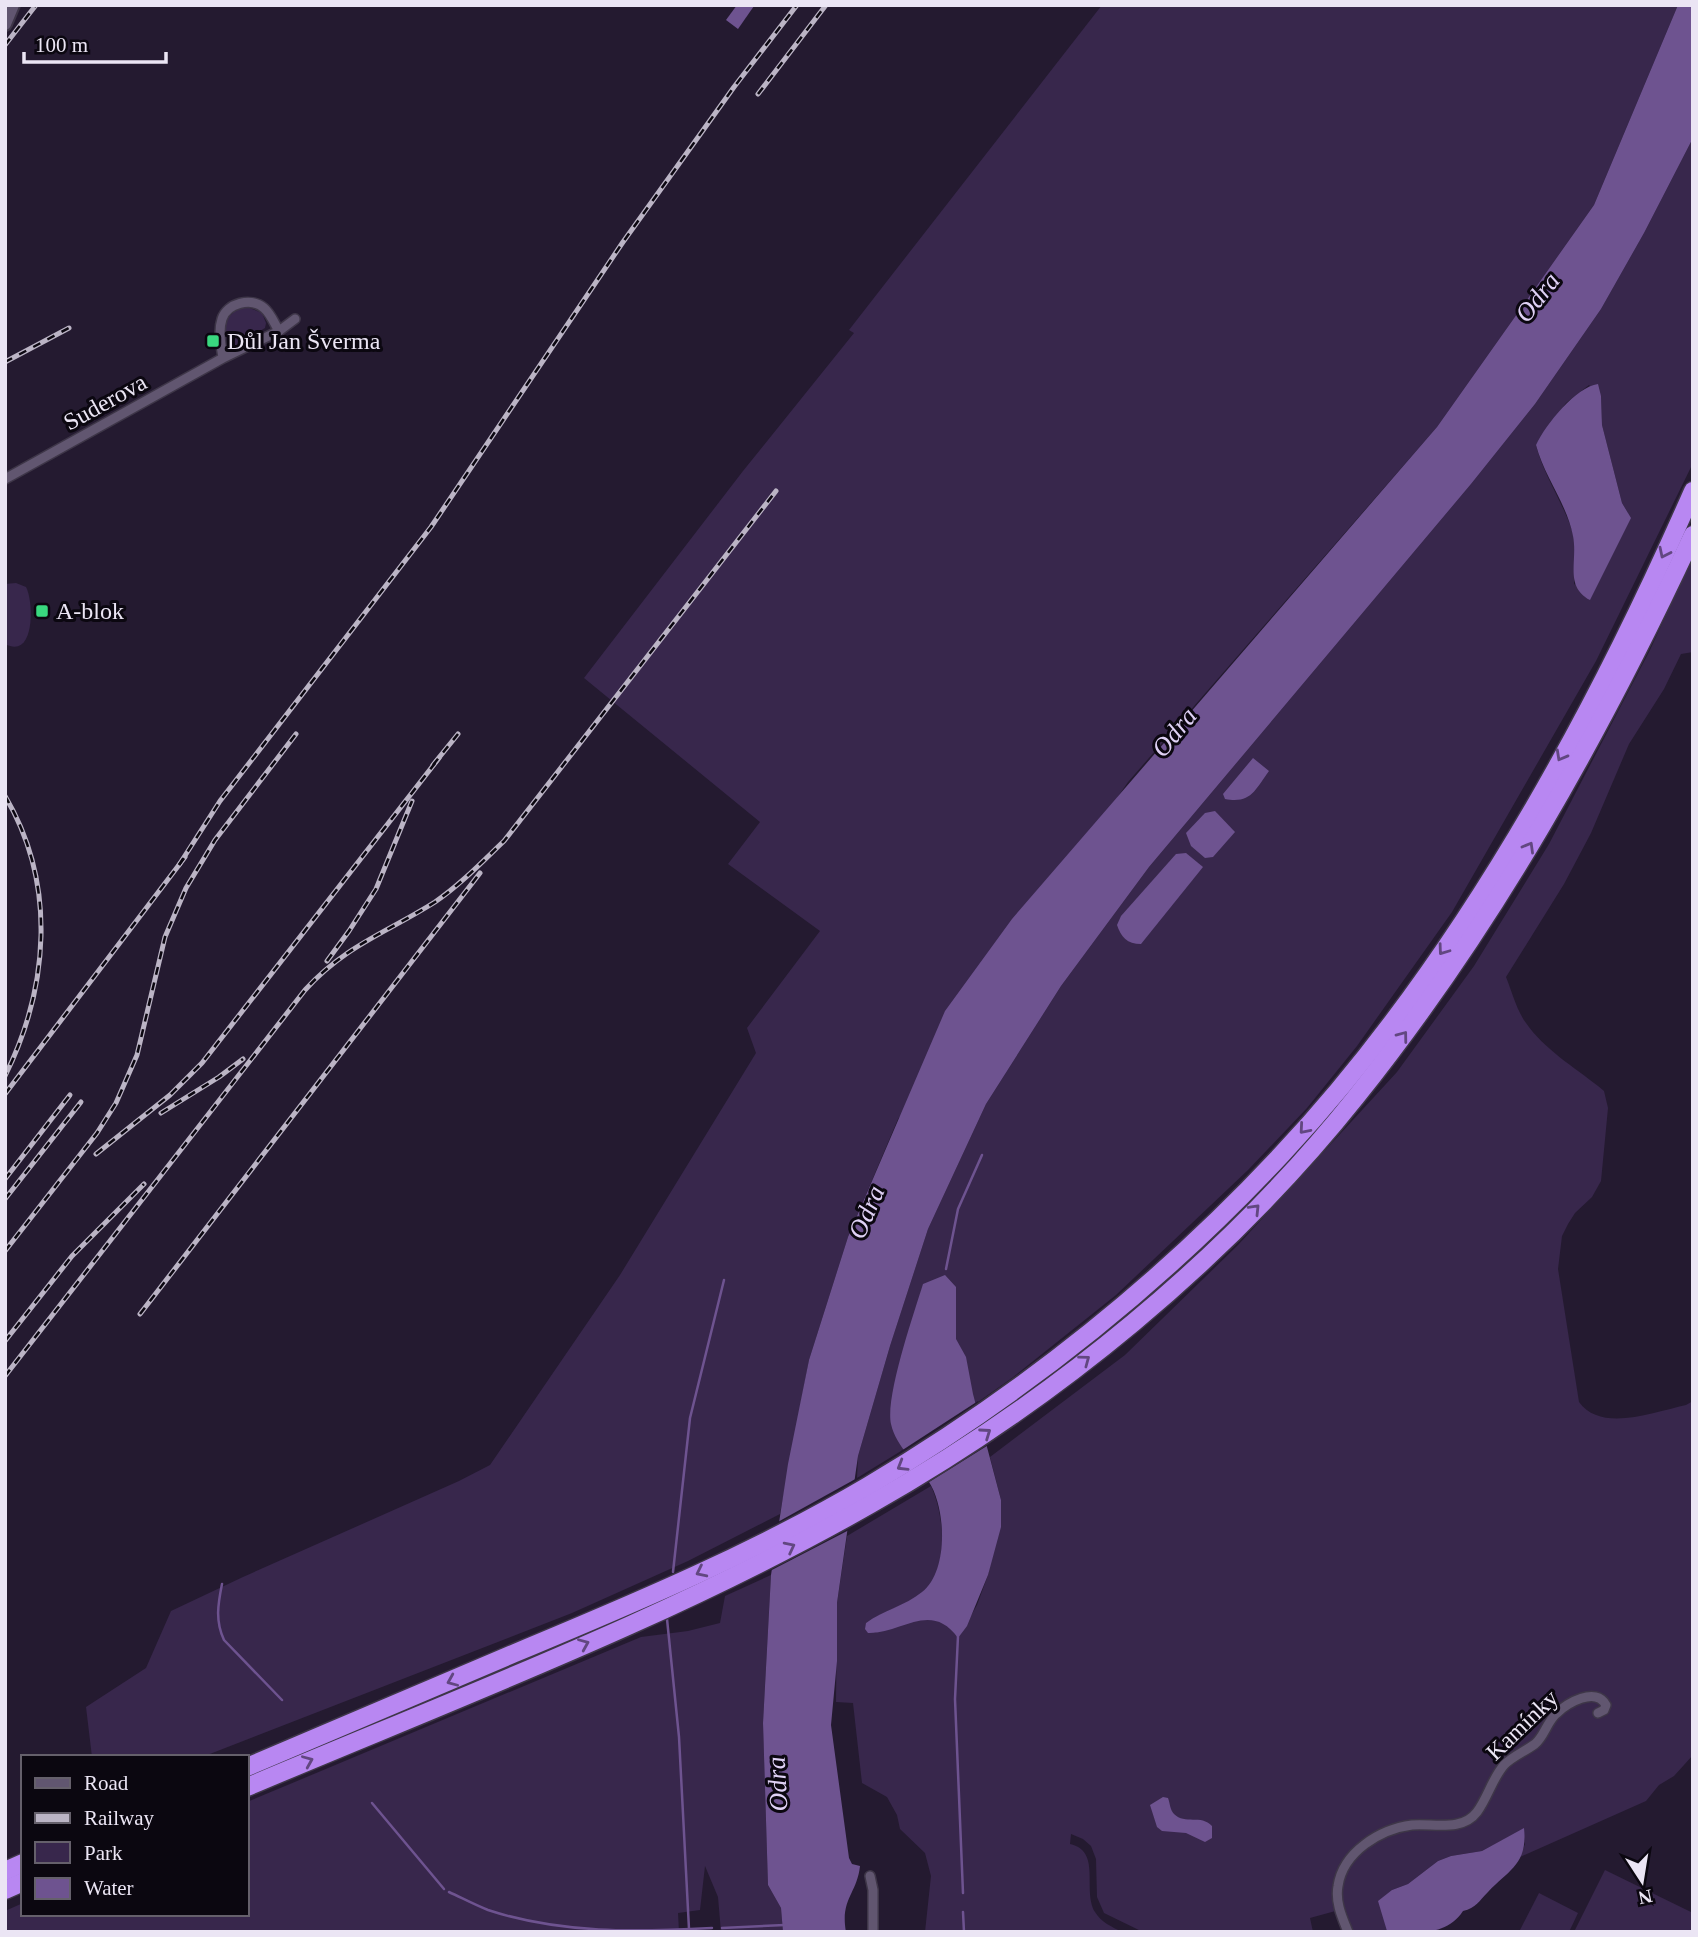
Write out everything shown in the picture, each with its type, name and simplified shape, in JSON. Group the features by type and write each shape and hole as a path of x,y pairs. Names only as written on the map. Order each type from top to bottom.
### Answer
{"highway":[{"path":"248,1787 705,1590 806,1539 936,1465 1025,1394 1177,1258 1284,1152 1392,1021 1449,942 1503,858 1560,759 1610,663 1693,491"},
{"path":"248,1767 627,1607 773,1537 894,1470 969,1423 1025,1394 1113,1339 1189,1272 1298,1164 1406,1032 1461,955 1521,862 1623,679 1693,535"},
{"path":"5,1871 21,1864"},
{"path":"5,1890 21,1883"}],"street":[{"path":"5,24 13,5"},
{"path":"223,358 221,321 225,312 235,305 252,303 263,307 279,331"},
{"name":"Suderova","path":"5,480 223,358 279,331 295,319"},
{"name":"Kamínky","path":"1348,1932 1339,1910 1338,1886 1352,1856 1364,1844 1396,1828 1458,1824 1470,1819 1477,1812 1504,1766 1521,1751 1537,1743 1555,1714 1579,1698 1588,1697 1599,1697 1603,1700 1606,1705 1604,1710 1598,1713"},
{"path":"870,1876 873,1890 873,1932"}],"green space":[{"path":"1102,5 1678,5 1594,205 1437,427 1128,782 898,1119 848,1237 809,1360 780,1514 688,1561 572,1613 207,1755 92,1755 86,1707 146,1668 171,1611 490,1465 620,1275 756,1053 747,1028 820,931 728,864 760,822 584,678 743,471 854,333 849,330"},
{"path":"1693,138 1693,463 1596,661 1452,912 1357,1046 1307,1108 1248,1170 1116,1295 1012,1378 958,1416 857,1478 858,1456 928,1229 986,1104 1061,986 1149,867 1535,404 1601,309","holes":["1589,385 1601,396 1602,425 1622,503 1628,513 1574,585 1574,537 1536,445 1566,403"]},
{"path":"247,307 262,313 265,328 235,346 230,346 225,333 227,321 234,312"},
{"path":"1693,556 1693,652 1681,654 1664,689 1629,744 1591,833 1564,884 1506,977 1520,1013 1533,1032 1550,1049 1604,1091 1608,1108 1601,1181 1592,1197 1575,1213 1562,1236 1558,1269 1579,1402 1600,1417 1629,1418 1693,1401 1693,1755 1674,1776 1659,1785 1646,1801 1520,1857 1525,1844 1523,1829 1482,1851 1438,1861 1408,1884 1392,1890 1388,1932 1353,1932 1344,1905 1339,1910 1310,1918 1313,1932 1143,1932 1104,1913 1097,1897 1096,1859 1091,1846 1071,1834 1070,1844 1086,1854 1089,1863 1090,1893 1097,1916 1122,1932 925,1932 931,1876 925,1853 900,1829 897,1815 887,1797 862,1783 853,1703 836,1702 837,1603 847,1536 931,1486 941,1526 938,1569 924,1591 866,1623 875,1633 921,1620 939,1621 959,1637 977,1605 988,1575 1001,1500 990,1457 1125,1355 1238,1245 1397,1072 1474,966 1549,844 1650,650"},
{"path":"16,583 26,587 31,616 27,637 22,644 15,647 5,644 5,584"},
{"path":"771,1575 763,1723 768,1885 781,1908 783,1932 721,1932 718,1897 705,1866 700,1910 678,1913 679,1932 5,1932 5,1911 21,1904 21,1916 248,1916 248,1802 641,1637 688,1631 720,1623 725,1596"},
{"path":"1605,1870 1693,1913 1691,1932 1574,1932"},
{"path":"1539,1893 1578,1913 1569,1932 1519,1932"}],"water":[{"path":"737,5 754,6 738,29 726,20"},
{"name":"Odra","path":"1678,5 1693,5 1693,138 1601,309 1535,404 1471,484 1149,867 1061,986 986,1104 928,1229 858,1456 837,1603 837,1661 831,1725 849,1858 852,1864 860,1866 845,1912 846,1932 783,1932 781,1908 768,1885 763,1723 771,1575 788,1464 809,1360 848,1237 945,1011 1012,919 1437,427 1594,205"},
{"path":"1598,384 1602,425 1622,503 1631,518 1590,600 1577,588 1570,524 1536,445 1547,427 1571,399"},
{"path":"1253,758 1269,771 1252,794 1241,799 1225,799 1223,794"},
{"path":"1215,811 1235,832 1213,857 1205,858 1191,846 1186,833 1205,813"},
{"path":"1186,853 1203,867 1141,944 1128,941 1117,925 1121,916 1176,854"},
{"path":"945,1275 956,1287 956,1339 966,1357 1001,1500 1001,1527 988,1575 967,1626 958,1638 948,1627 937,1621 926,1620 868,1633 865,1629 866,1623 922,1592 931,1582 941,1555 941,1523 935,1493 897,1440 890,1411 901,1355 923,1284"},
{"path":"1163,1797 1168,1798 1172,1811 1178,1817 1208,1822 1212,1826 1212,1838 1205,1842 1186,1833 1162,1831 1157,1827 1150,1805"},
{"path":"1524,1828 1520,1858 1510,1872 1474,1906 1463,1911 1448,1925 1429,1932 1387,1931 1378,1901 1392,1890 1408,1884 1438,1861 1482,1851"}],"pier":[{"path":"978,1401 990,1444 926,1484 901,1451"},
{"path":"859,1477 851,1529 768,1572 776,1523"}],"waterway":[{"path":"946,1269 958,1209 982,1155"},
{"path":"673,1572 690,1418 724,1280"},
{"path":"222,1584 218,1619 224,1640 282,1700"},
{"path":"667,1619 679,1737 689,1929"},
{"path":"958,1636 955,1699 963,1893"},
{"path":"372,1803 444,1889"},
{"path":"449,1892 488,1910 543,1924 599,1930 712,1928"},
{"path":"963,1912 964,1932"},
{"path":"722,1928 785,1925"}],"railway":[{"path":"5,45 36,5"},
{"path":"179,865 220,801 431,527 623,242 734,87 797,5"},
{"path":"758,94 826,5"},
{"path":"5,362 69,328"},
{"path":"5,1376 305,990 351,951 435,902 471,873 504,841 776,491"},
{"path":"5,1251 97,1133 116,1103 137,1055 165,937 186,888 215,840 296,734"},
{"path":"433,765 458,734"},
{"path":"96,1154 170,1095 202,1063 439,758"},
{"path":"5,796 22,830 33,864 41,936 31,1007 5,1076"},
{"path":"327,961 376,889 412,801"},
{"path":"5,1094 185,857"},
{"path":"140,1314 480,873"},
{"path":"161,1113 243,1059"},
{"path":"5,1179 70,1095"},
{"path":"5,1199 81,1102"},
{"path":"5,1341 72,1256 144,1184"}],"place":[{"name":"Důl Jan Šverma","path":"213,341"},
{"name":"A-blok","path":"42,611"}]}
